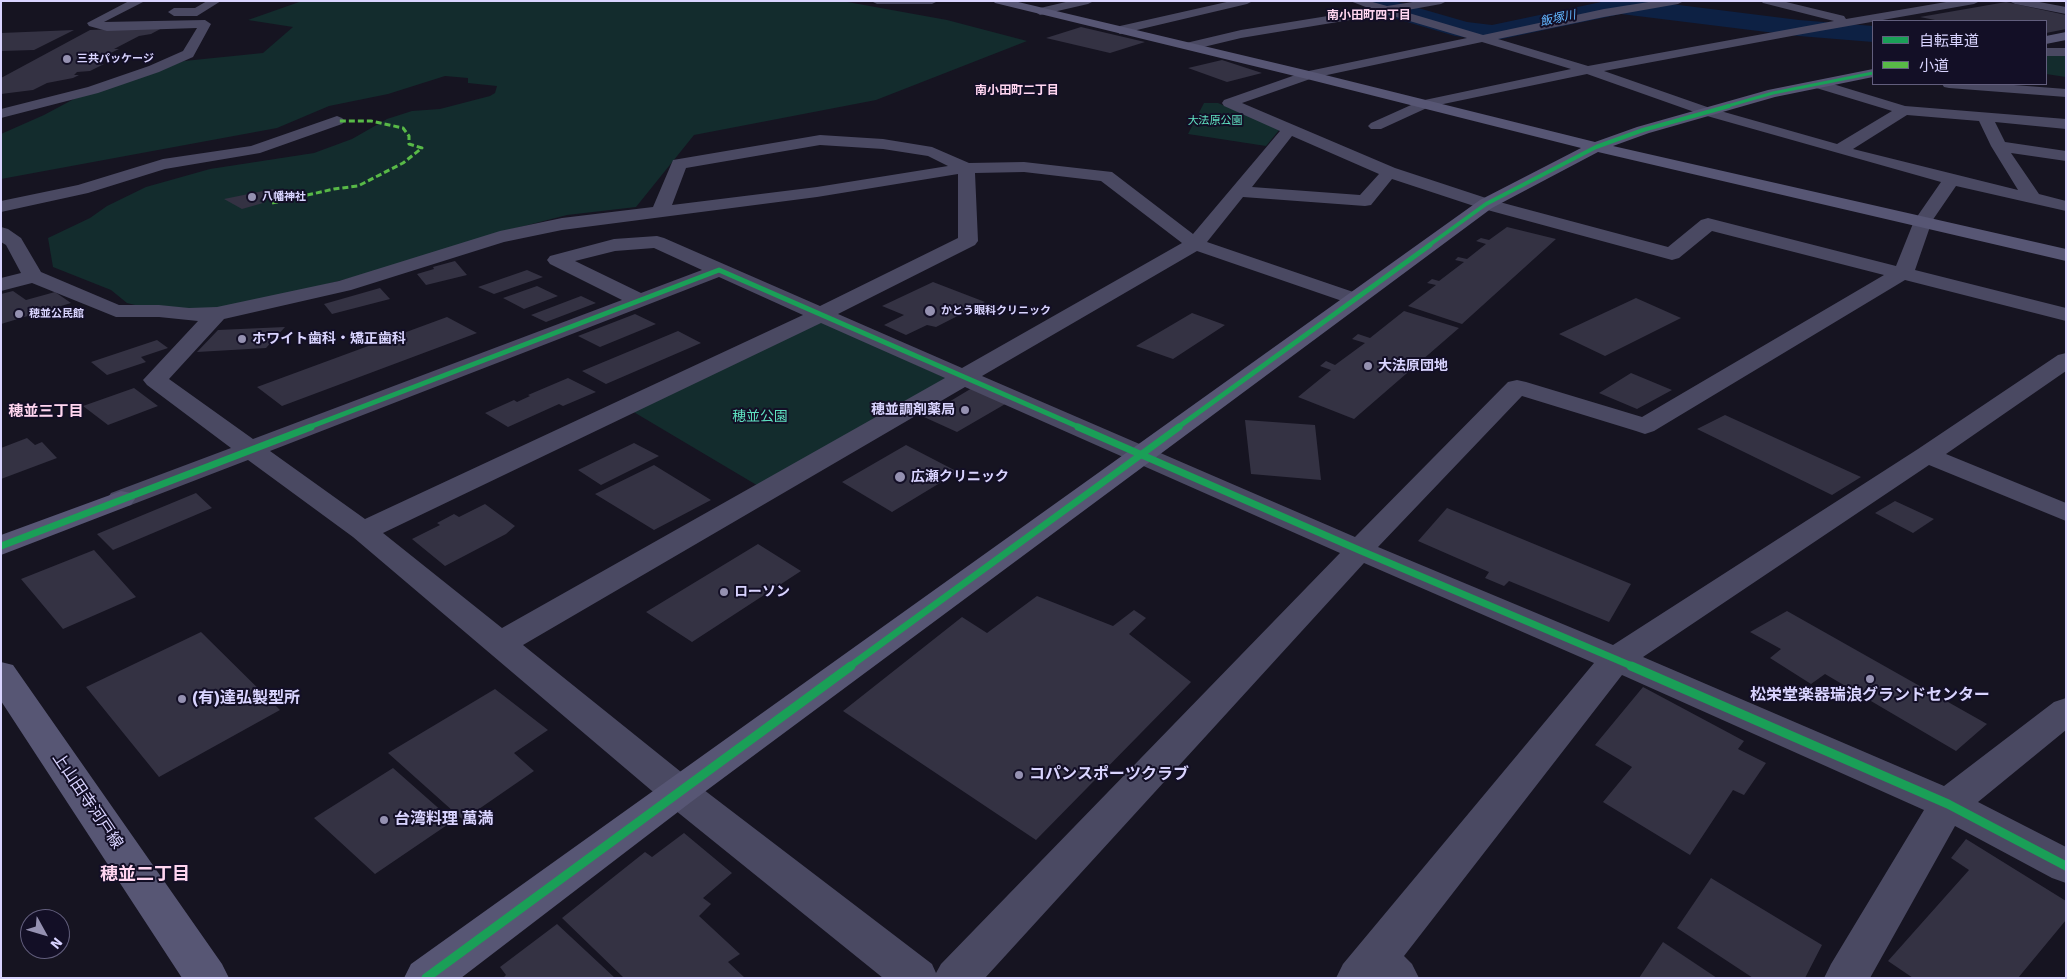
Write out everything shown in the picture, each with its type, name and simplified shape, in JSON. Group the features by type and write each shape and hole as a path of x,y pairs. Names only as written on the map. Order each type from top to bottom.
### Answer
{"street":[{"path":"158,13 197,12 216,1"},
{"path":"878,1 932,1"},
{"path":"999,1 1191,46 1596,147 2066,255"},
{"path":"1040,12 1087,1"},
{"path":"1120,30 1246,1"},
{"path":"1356,1 1588,70 1705,111 1839,150 1952,180 2066,206"},
{"path":"1191,46 1241,34 1441,1"},
{"path":"1678,1 1604,13 1309,75 1229,103 1389,172 1486,204 1672,254 1708,224 1904,272 2066,315"},
{"path":"1767,1 1852,21"},
{"path":"1376,126 1425,104 1588,70 1852,21 1974,1"},
{"path":"2015,1 2066,11"},
{"path":"1,114 93,90 154,69 188,54 205,24 107,27 93,23 110,15 139,7"},
{"path":"1798,31 1845,35"},
{"path":"2047,40 2066,36"},
{"path":"2047,52 2066,52"},
{"path":"426,978 678,791 1486,204 1596,147 1642,130 1773,93 1872,73"},
{"path":"1818,84 1904,110 2066,124"},
{"path":"1962,85 2066,93"},
{"path":"1839,150 1904,110"},
{"path":"1985,118 1999,146 2032,198"},
{"path":"1,207 82,189 163,164 254,150 337,121"},
{"path":"498,644 966,378 1195,244 1290,129"},
{"path":"660,212 679,164 820,140 883,144 932,152 966,168"},
{"path":"1999,146 2066,156"},
{"path":"1,285 33,276 116,310 217,314 344,286 500,237 562,224 817,192 966,168 1024,167 1106,176 1195,244 1355,298"},
{"path":"363,531 822,314 968,241 966,168"},
{"path":"1239,191 1365,201 1389,172"},
{"path":"956,978 1359,550 1517,387 1645,426 1904,272 1923,221 1952,180"},
{"path":"1,233 14,242 33,276"},
{"path":"641,300 557,260 614,245 657,242 1359,550 1616,659 1948,804 2066,866"},
{"path":"1,546 719,270"},
{"path":"217,314 155,380 363,531 678,791 917,978"},
{"path":"1377,971 1616,659 1927,455 2066,360"},
{"path":"1927,455 2066,513"},
{"name":"上山田寺河戸線","path":"1,674 207,978"},
{"path":"1846,978 1948,804 2066,711"}],"green space":[{"path":"302,1 842,1 947,20 1027,41 876,100 694,135 636,207 567,215 493,234 410,262 286,295 220,310 159,311 127,303 111,290 53,267 48,238 90,218 107,206 146,187 210,169 314,153 352,139 387,119 412,111 440,109 495,93 497,86 468,83 468,78 445,76 388,94 329,106 277,128 1,179 1,134 74,99 184,61 263,53 293,27 248,20"},
{"path":"2047,53 2066,55 2066,77 2047,74"},
{"name":"大法原公園","path":"1204,103 1218,103 1280,129 1266,146 1188,134"},
{"name":"穂並公園","path":"819,320 950,380 760,487 632,411"}],"building":[{"path":"2006,2 2066,15 2066,29 2047,33 2047,20 1935,20 1920,17"},
{"name":"三共パッケージ","path":"164,27 151,34 139,36 114,49 119,49 92,62 102,61 96,65 104,64 90,71 77,72 74,75 79,75 73,78 47,83 33,90 1,94 1,78 90,30"},
{"path":"1081,27 1145,42 1110,53 1046,38"},
{"path":"74,30 34,50 1,51 1,33"},
{"path":"1222,60 1262,73 1227,82 1188,68"},
{"name":"八幡神社","path":"273,189 284,195 259,201 263,203 242,209 224,199"},
{"name":"大法原団地","path":"1507,227 1556,239 1462,324 1408,306 1436,285 1427,283 1432,279 1439,281 1464,262 1455,260 1458,257 1467,259 1486,244 1476,241 1481,238 1489,240"},
{"path":"455,261 467,275 426,285 417,274 434,269 433,267"},
{"path":"527,270 543,277 494,294 478,287"},
{"name":"かとう眼科クリニック","path":"933,282 985,302 936,327 927,325 906,335 884,325 904,315 882,306"},
{"path":"537,286 558,296 524,309 503,298"},
{"path":"380,288 390,299 332,314 324,304"},
{"name":"穂並公民館","path":"13,291 26,300 55,292 71,303 1,324 1,294"},
{"path":"581,296 596,303 546,322 531,315"},
{"path":"1636,298 1681,318 1605,356 1559,334"},
{"name":"大法原団地","path":"1404,311 1459,328 1354,419 1298,397 1331,370 1320,366 1326,361 1335,365 1365,343 1352,339 1358,334 1370,338"},
{"path":"1192,313 1225,325 1173,359 1136,346"},
{"path":"635,314 656,324 600,347 578,336"},
{"path":"447,317 477,333 282,406 257,387"},
{"name":"ホワイト歯科・矯正歯科","path":"285,327 266,348 197,352 218,330"},
{"path":"678,331 701,343 606,384 582,371"},
{"path":"157,340 168,348 141,357 146,362 107,375 91,362"},
{"path":"1631,373 1672,390 1637,409 1599,393"},
{"path":"568,378 596,392 563,406 559,404 508,427 485,413 514,400 517,402 530,396 528,395"},
{"path":"134,388 158,406 108,425 83,406"},
{"name":"穂並調剤薬局","path":"972,388 1007,403 957,432 924,417"},
{"path":"1725,415 1861,477 1832,495 1697,429"},
{"path":"1245,420 1315,425 1321,480 1251,474"},
{"path":"27,438 35,445 42,442 57,458 1,479 1,448"},
{"path":"634,443 659,456 601,485 578,470"},
{"name":"広瀬クリニック","path":"906,445 958,472 892,512 842,482"},
{"path":"654,465 711,500 654,530 595,494"},
{"path":"196,493 212,508 113,550 97,534"},
{"path":"1895,501 1934,519 1913,533 1875,513"},
{"path":"485,504 515,526 506,534 445,566 412,539 440,525 437,523 454,514 459,517"},
{"path":"1447,508 1631,584 1609,622 1509,581 1504,586 1485,578 1489,572 1418,541"},
{"name":"ローソン","path":"758,544 801,571 692,642 646,612"},
{"path":"94,550 136,597 63,629 21,579"},
{"name":"コパンスポーツクラブ","path":"1037,596 1113,626 1134,610 1146,618 1129,634 1191,682 1036,840 843,711 962,617 987,633"},
{"name":"松栄堂楽器瑞浪グランドセンター","path":"1787,611 1987,724 1956,751 1825,674 1811,684 1770,658 1781,649 1750,632"},
{"name":"(有)達弘製型所","path":"201,632 280,710 159,777 86,687"},
{"path":"1643,687 1744,741 1738,749 1766,763 1744,795 1733,790 1690,855 1603,802 1632,767 1595,745"},
{"path":"495,689 548,730 514,753 534,771 463,820 388,753"},
{"name":"台湾料理 萬満","path":"393,768 453,821 375,874 314,818"},
{"path":"684,833 732,873 703,898 711,904 699,916 740,954 728,962 745,978 624,978 562,918 645,852 652,857"},
{"path":"1966,839 2066,901 2066,920 2018,978 1913,978 1888,961 1969,870 1951,858"},
{"path":"1711,878 1822,945 1805,978 1753,978 1677,928"},
{"path":"557,924 615,978 503,978 506,975 500,967"},
{"path":"1663,942 1717,978 1639,978"}],"waterway":[{"name":"飯塚川","path":"1382,6 1465,30 1492,33 1621,6 1799,28 1872,34"}],"marked path":[{"path":"272,203 334,189 358,186 403,163 422,148 409,144 409,136 403,128 371,121 337,121"}],"cycle path":[{"path":"426,978 678,791 1486,204 1596,147 1643,130 1773,93 1872,73"},
{"path":"1,546 719,270 1359,550 1616,659 1948,804 2066,866"}],"place":[{"name":"三共パッケージ","path":"67,59"},
{"name":"八幡神社","path":"252,197"},
{"name":"かとう眼科クリニック","path":"930,311"},
{"name":"穂並公民館","path":"19,314"},
{"name":"ホワイト歯科・矯正歯科","path":"242,339"},
{"name":"大法原団地","path":"1368,366"},
{"name":"穂並調剤薬局","path":"965,410"},
{"name":"広瀬クリニック","path":"900,477"},
{"name":"ローソン","path":"724,592"},
{"name":"松栄堂楽器瑞浪グランドセンター","path":"1870,679"},
{"name":"(有)達弘製型所","path":"182,699"},
{"name":"コパンスポーツクラブ","path":"1019,775"},
{"name":"台湾料理 萬満","path":"384,820"}],"district":[{"name":"南小田町四丁目","path":"1369,16"},
{"name":"南小田町二丁目","path":"1017,91"},
{"name":"穂並三丁目","path":"46,412"},
{"name":"穂並二丁目","path":"145,875"}]}
